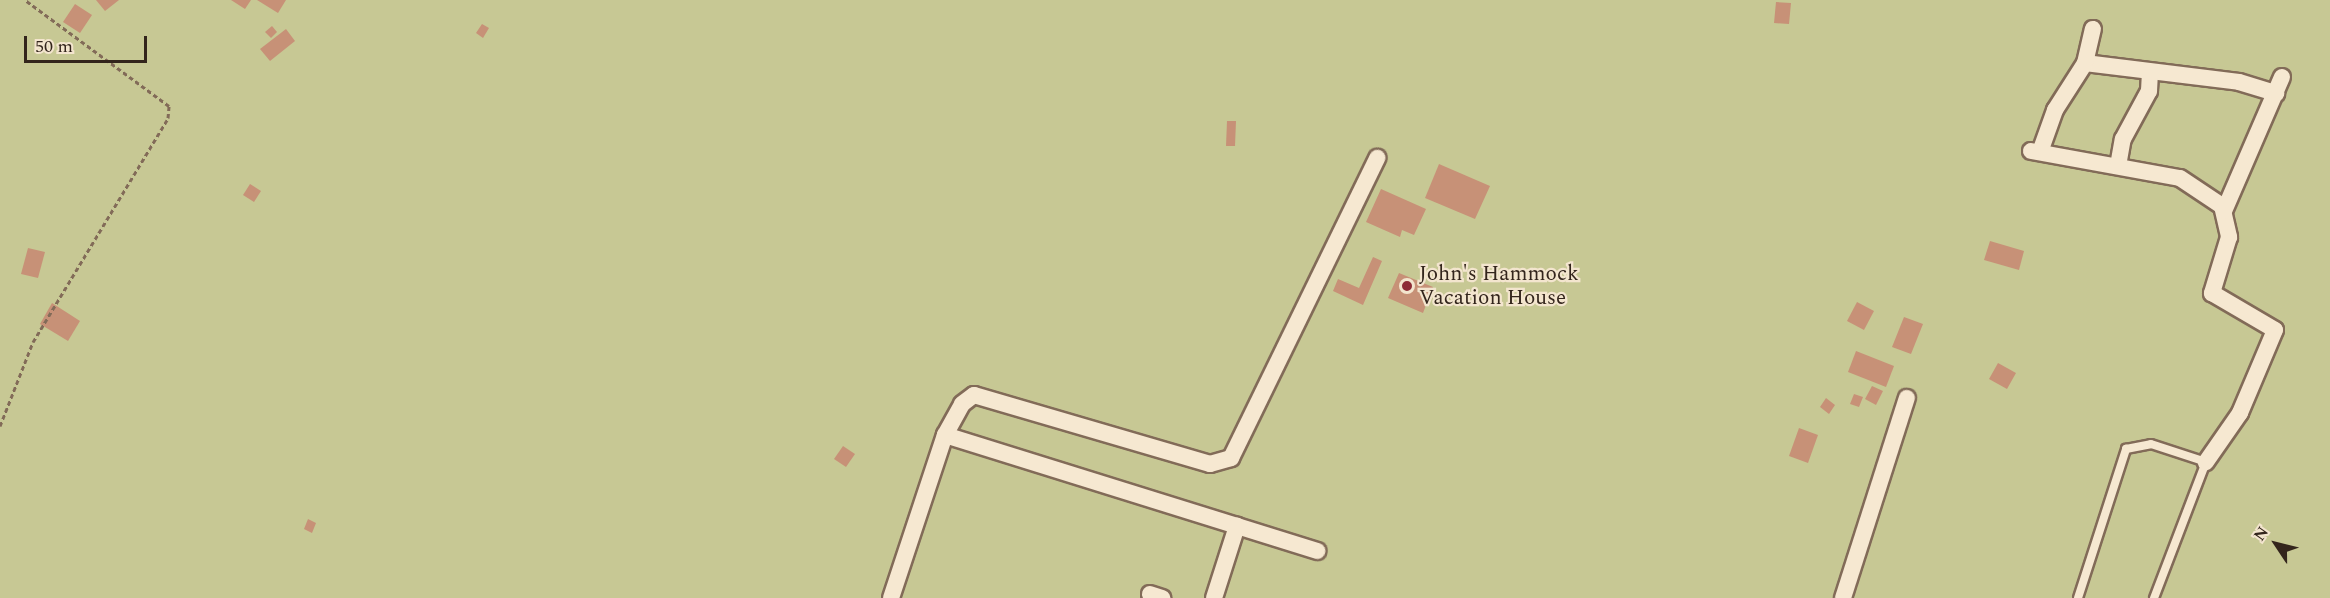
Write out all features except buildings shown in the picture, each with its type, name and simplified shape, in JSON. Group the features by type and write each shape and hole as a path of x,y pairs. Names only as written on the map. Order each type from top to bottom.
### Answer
{"street":[{"path":"2093,29 2085,63 2055,110 2035,151 2191,182 2224,211"},
{"path":"2085,63 2239,82 2276,93"},
{"path":"2118,166 2123,139 2149,91 2150,72"},
{"path":"2206,462 2240,414 2275,330 2212,293 2229,237 2224,211 2282,77"},
{"path":"891,598 945,435 962,404 974,395 1210,464 1231,458 1377,158"},
{"path":"1843,598 1907,398"},
{"path":"945,435 1317,551"},
{"path":"1214,598 1237,526"}],"lane":[{"path":"2078,598 2126,448 2151,444 2206,462 2154,598"}],"path":[{"path":"0,426 33,342 168,118 169,106 25,0"}],"green space":[{"path":"0,0 2330,0 2330,598 0,598"}],"place":[{"name":"John's Hammock Vacation House","path":"1407,286"}]}
